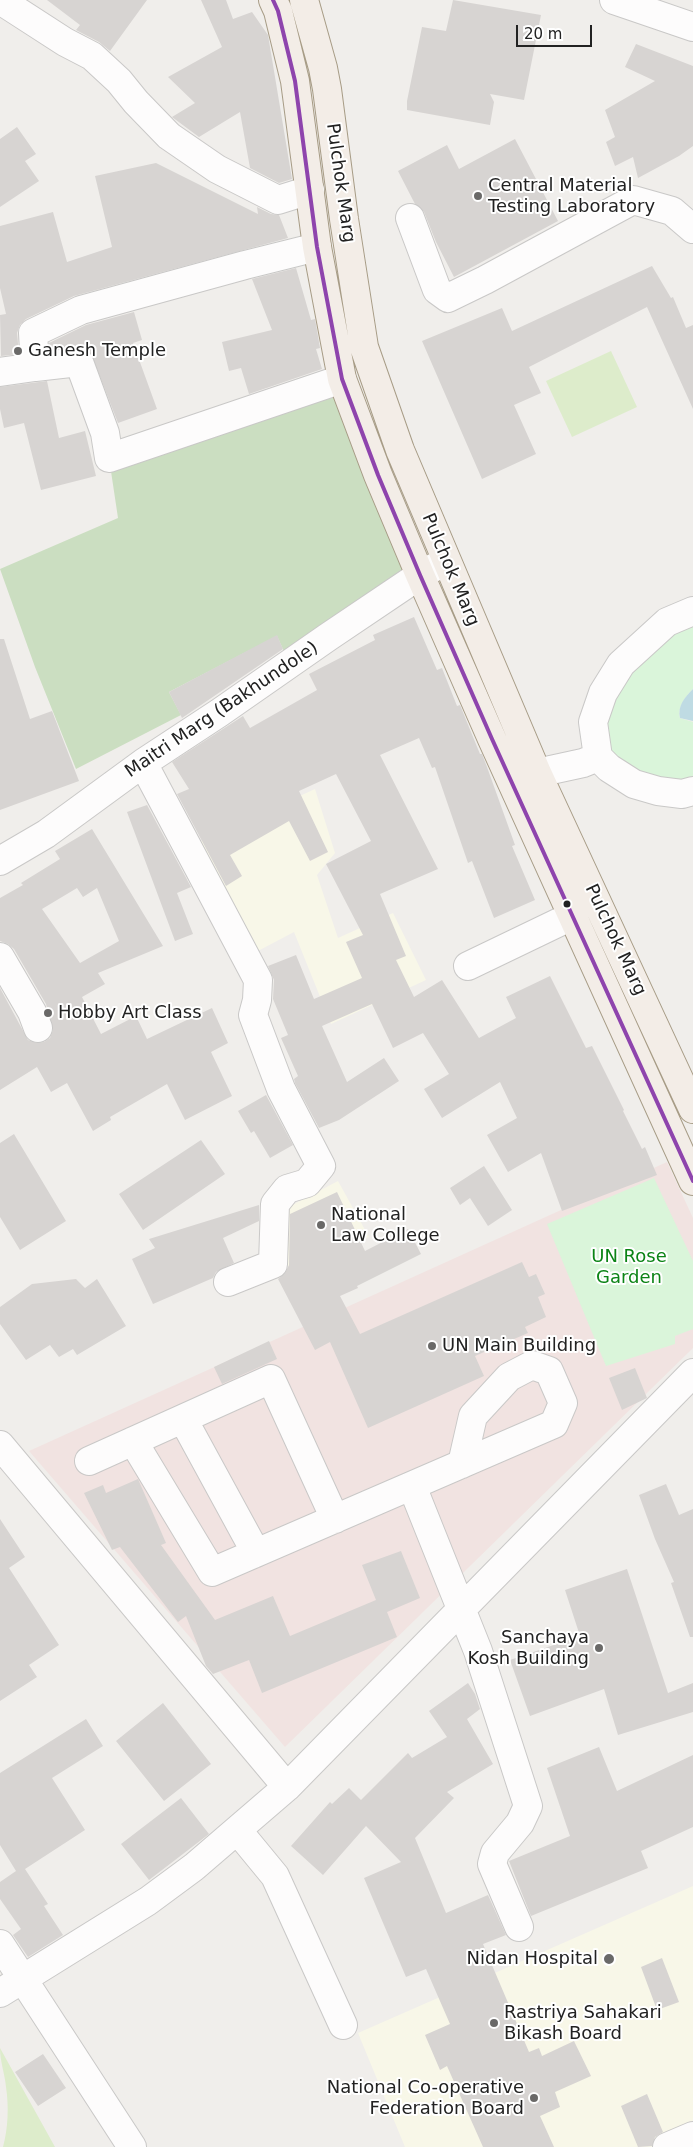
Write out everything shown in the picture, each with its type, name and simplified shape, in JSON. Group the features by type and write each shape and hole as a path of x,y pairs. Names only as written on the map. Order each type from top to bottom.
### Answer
{"main road":[{"name":"Pulchok Marg","path":"289,3 296,81 318,247 342,378 378,474 420,575 492,739 574,915 693,1181"},
{"name":"Pulchok Marg","path":"289,3 325,75 344,219 364,347 400,450 537,773 693,1109"}],"street":[{"path":"0,0 66,42 92,56 119,81 136,102 169,136 217,169 278,200 310,190"},
{"path":"614,0 693,27"},
{"path":"410,218 437,290 448,298 486,280 633,200 672,211 693,229"},
{"path":"35,367 34,332 81,310 318,247"},
{"path":"0,372 79,362 105,433 109,458 342,378"},
{"name":"Maitri Marg (Bakhundole)","path":"0,861 46,834 143,763 420,575 446,561"},
{"path":"693,611 667,622 621,664 603,693 593,722 598,757 608,768 634,784 658,791 682,794 693,791"},
{"path":"537,773 583,763 598,757"},
{"path":"143,763 258,980 258,1000 253,1015 281,1089 321,1166 307,1183 287,1189 274,1204 273,1264 228,1282"},
{"path":"468,966 574,915"},
{"path":"0,957 32,1012 38,1028"},
{"path":"0,1993 148,1900 194,1867 287,1787 693,1373"},
{"path":"89,1461 271,1379 335,1519"},
{"path":"183,1419 256,1553"},
{"path":"133,1441 212,1572 462,1464"},
{"path":"0,1445 287,1787"},
{"path":"412,1486 478,1651 528,1806 520,1824 495,1852 492,1864 519,1927"},
{"path":"238,1830 275,1876 343,2025"},
{"path":"0,1944 132,2147"},
{"path":"667,2147 693,2136"}],"shaded area":[{"path":"315,789 335,853 317,875 338,938 393,913 426,980 331,1024 294,932 256,952 195,844"},
{"path":"667,1162 693,1218 693,1348 285,1747 29,1451"},
{"name":"National Law College","path":"338,1181 369,1237 290,1275 277,1213"},
{"name":"Nidan Hospital","path":"693,1886 693,2130 654,2147 405,2147 358,2033"}],"green space":[{"path":"611,351 637,407 572,437 546,381"},
{"path":"342,379 412,574 286,656 277,636 169,692 181,715 76,769 35,667 0,569 118,518 109,458"},
{"path":"693,618 693,689 683,702 679,714 680,718 693,722 693,784 658,784 607,753 602,723 624,670"},
{"name":"UN Rose Garden","path":"654,1178 693,1261 693,1329 675,1336 675,1344 606,1366 547,1224"},
{"path":"0,2048 55,2147 3,2147 8,2117 8,2102"}],"water":[{"path":"693,689 693,721 680,718 679,714 682,702"}],"building":[{"path":"47,0 147,0 110,51 99,42 76,30 80,25"},
{"path":"201,0 226,0 233,19 252,12 268,35 292,179 279,183 250,168 240,112 199,137 172,117 195,103 168,77 222,47"},
{"path":"453,0 541,15 524,100 490,94 494,102 490,125 407,110 407,101 422,27 446,31"},
{"path":"636,44 693,66 693,146 679,156 638,178 633,157 615,166 606,142 615,137 605,110 655,81 625,67"},
{"path":"17,127 36,154 25,161 39,181 0,207 0,139"},
{"name":"Central Material Testing Laboratory","path":"515,139 558,221 454,277 436,242 424,212 415,204 398,171 447,145 459,169"},
{"path":"156,163 258,214 257,207 271,214 279,215 288,238 74,296 26,319 20,325 17,333 19,354 1,356 0,315 6,314 0,288 0,226 53,212 67,262 112,247 95,176"},
{"path":"652,266 671,298 673,297 686,328 693,325 693,409 647,307 529,367 541,393 514,405 536,454 482,479 422,341 502,308 512,331"},
{"path":"296,268 311,320 315,319 320,348 316,349 322,369 249,394 241,368 229,371 222,342 272,330 252,279"},
{"path":"134,312 142,340 133,343 157,409 118,423 90,351 78,346 50,350 49,343 86,325"},
{"path":"47,381 59,438 85,431 96,476 41,490 24,423 4,428 0,409 0,387"},
{"path":"414,617 437,670 442,668 457,706 460,705 480,754 482,754 515,845 512,846 535,900 494,918 472,861 468,863 435,767 432,768 419,738 380,755 438,869 380,894 406,956 396,960 414,997 442,980 479,1038 516,1018 506,997 550,976 586,1048 592,1046 642,1149 645,1147 657,1175 562,1211 541,1153 508,1172 487,1135 517,1118 500,1082 442,1118 424,1089 449,1074 423,1033 393,1048 372,1004 322,1026 347,1082 384,1058 399,1081 339,1120 319,1128 295,1083 294,1079 298,1076 281,1038 288,1035 273,999 274,980 268,966 296,955 314,999 362,978 346,942 363,935 326,864 371,841 336,774 299,791 328,852 310,861 289,821 230,855 242,876 226,886 177,794 189,789 172,762 243,716 250,728 317,690 309,674 375,640 373,635"},
{"path":"277,635 283,649 182,718 169,692"},
{"path":"0,639 4,639 30,719 52,711 79,781 0,810"},
{"path":"147,805 191,887 177,893 193,934 175,941 127,812"},
{"path":"92,829 163,946 98,973 105,984 82,997 101,1034 136,1016 147,1039 212,1008 228,1043 211,1052 232,1096 185,1120 167,1084 110,1117 111,1120 93,1131 67,1083 51,1092 37,1067 0,1090 0,988 28,1040 36,1043 44,1042 50,1038 53,1030 46,1004 14,949 0,941 0,898 23,885 21,883 60,859 55,851","holes":["77,888 83,897 97,888 119,941 80,963 42,909"]},
{"path":"266,1095 293,1145 270,1158 254,1131 251,1133 238,1111"},
{"path":"14,1134 66,1221 20,1250 0,1217 0,1143"},
{"path":"201,1140 225,1174 143,1230 119,1194"},
{"path":"484,1166 512,1210 488,1226 470,1198 460,1205 450,1188"},
{"path":"337,1192 365,1251 408,1229 421,1254 340,1296 360,1334 522,1262 529,1277 536,1274 545,1294 538,1297 546,1317 525,1327 528,1333 475,1356 484,1376 368,1428 330,1342 315,1350 278,1279 285,1273 289,1265 290,1214"},
{"path":"259,1205 259,1221 223,1238 234,1263 216,1272 213,1278 153,1304 132,1259 155,1248 149,1239"},
{"path":"76,1279 85,1288 97,1279 126,1326 77,1355 73,1349 59,1357 50,1345 26,1360 0,1324 0,1307 32,1284"},
{"path":"269,1341 277,1359 222,1384 214,1367"},
{"path":"635,1368 647,1398 622,1410 609,1378"},
{"path":"138,1479 166,1543 161,1545 215,1620 273,1596 290,1636 376,1600 362,1565 401,1551 420,1598 387,1612 397,1637 262,1693 249,1660 213,1674 206,1666 186,1616 178,1622 120,1547 112,1550 84,1493 103,1485 106,1493"},
{"path":"666,1484 679,1515 693,1509 693,1637 690,1637 671,1583 674,1582 655,1539 639,1495"},
{"path":"0,1519 25,1557 9,1568 59,1645 29,1665 37,1677 0,1701"},
{"name":"Sanchaya Kosh Building","path":"627,1569 668,1693 693,1683 693,1712 618,1735 604,1689 530,1716 510,1660 580,1636 565,1590"},
{"path":"468,1683 475,1694 480,1709 467,1719 493,1764 447,1792 454,1798 415,1838 446,1913 488,1895 506,1935 483,1944 529,2052 539,2048 542,2056 574,2041 591,2076 555,2092 560,2107 540,2116 554,2147 483,2147 447,2066 440,2070 425,2035 450,2024 426,1969 406,1977 364,1878 401,1862 366,1826 323,1875 291,1846 330,1802 332,1804 349,1788 361,1800 408,1753 412,1758 447,1737 429,1711"},
{"path":"163,1703 211,1764 164,1801 116,1741"},
{"path":"86,1719 103,1746 52,1778 85,1830 25,1869 48,1904 44,1906 63,1935 28,1957 13,1935 21,1929 0,1899 0,1882 16,1871 0,1845 0,1773"},
{"path":"599,1747 617,1791 693,1755 693,1827 641,1851 648,1868 531,1916 509,1861 570,1836 547,1768"},
{"path":"181,1798 209,1834 149,1880 121,1844"},
{"path":"662,1958 679,2002 657,2010 641,1967"},
{"path":"43,2054 66,2088 38,2106 15,2072"},
{"path":"647,2094 663,2132 655,2137 652,2146 638,2147 621,2106"}],"transit line":[{"path":"273,0 278,11 295,81 317,247 342,379 378,475 420,575 492,739 693,1181"}],"place":[{"name":"Central Material Testing Laboratory","path":"478,196"},
{"name":"Ganesh Temple","path":"18,351"},
{"name":"Hobby Art Class","path":"48,1013"},
{"name":"National Law College","path":"321,1225"},
{"name":"UN Main Building","path":"432,1346"},
{"name":"Sanchaya Kosh Building","path":"599,1648"},
{"name":"Nidan Hospital","path":"609,1959"},
{"name":"Rastriya Sahakari Bikash Board","path":"494,2023"},
{"name":"National Co-operative Federation Board","path":"534,2098"}]}
